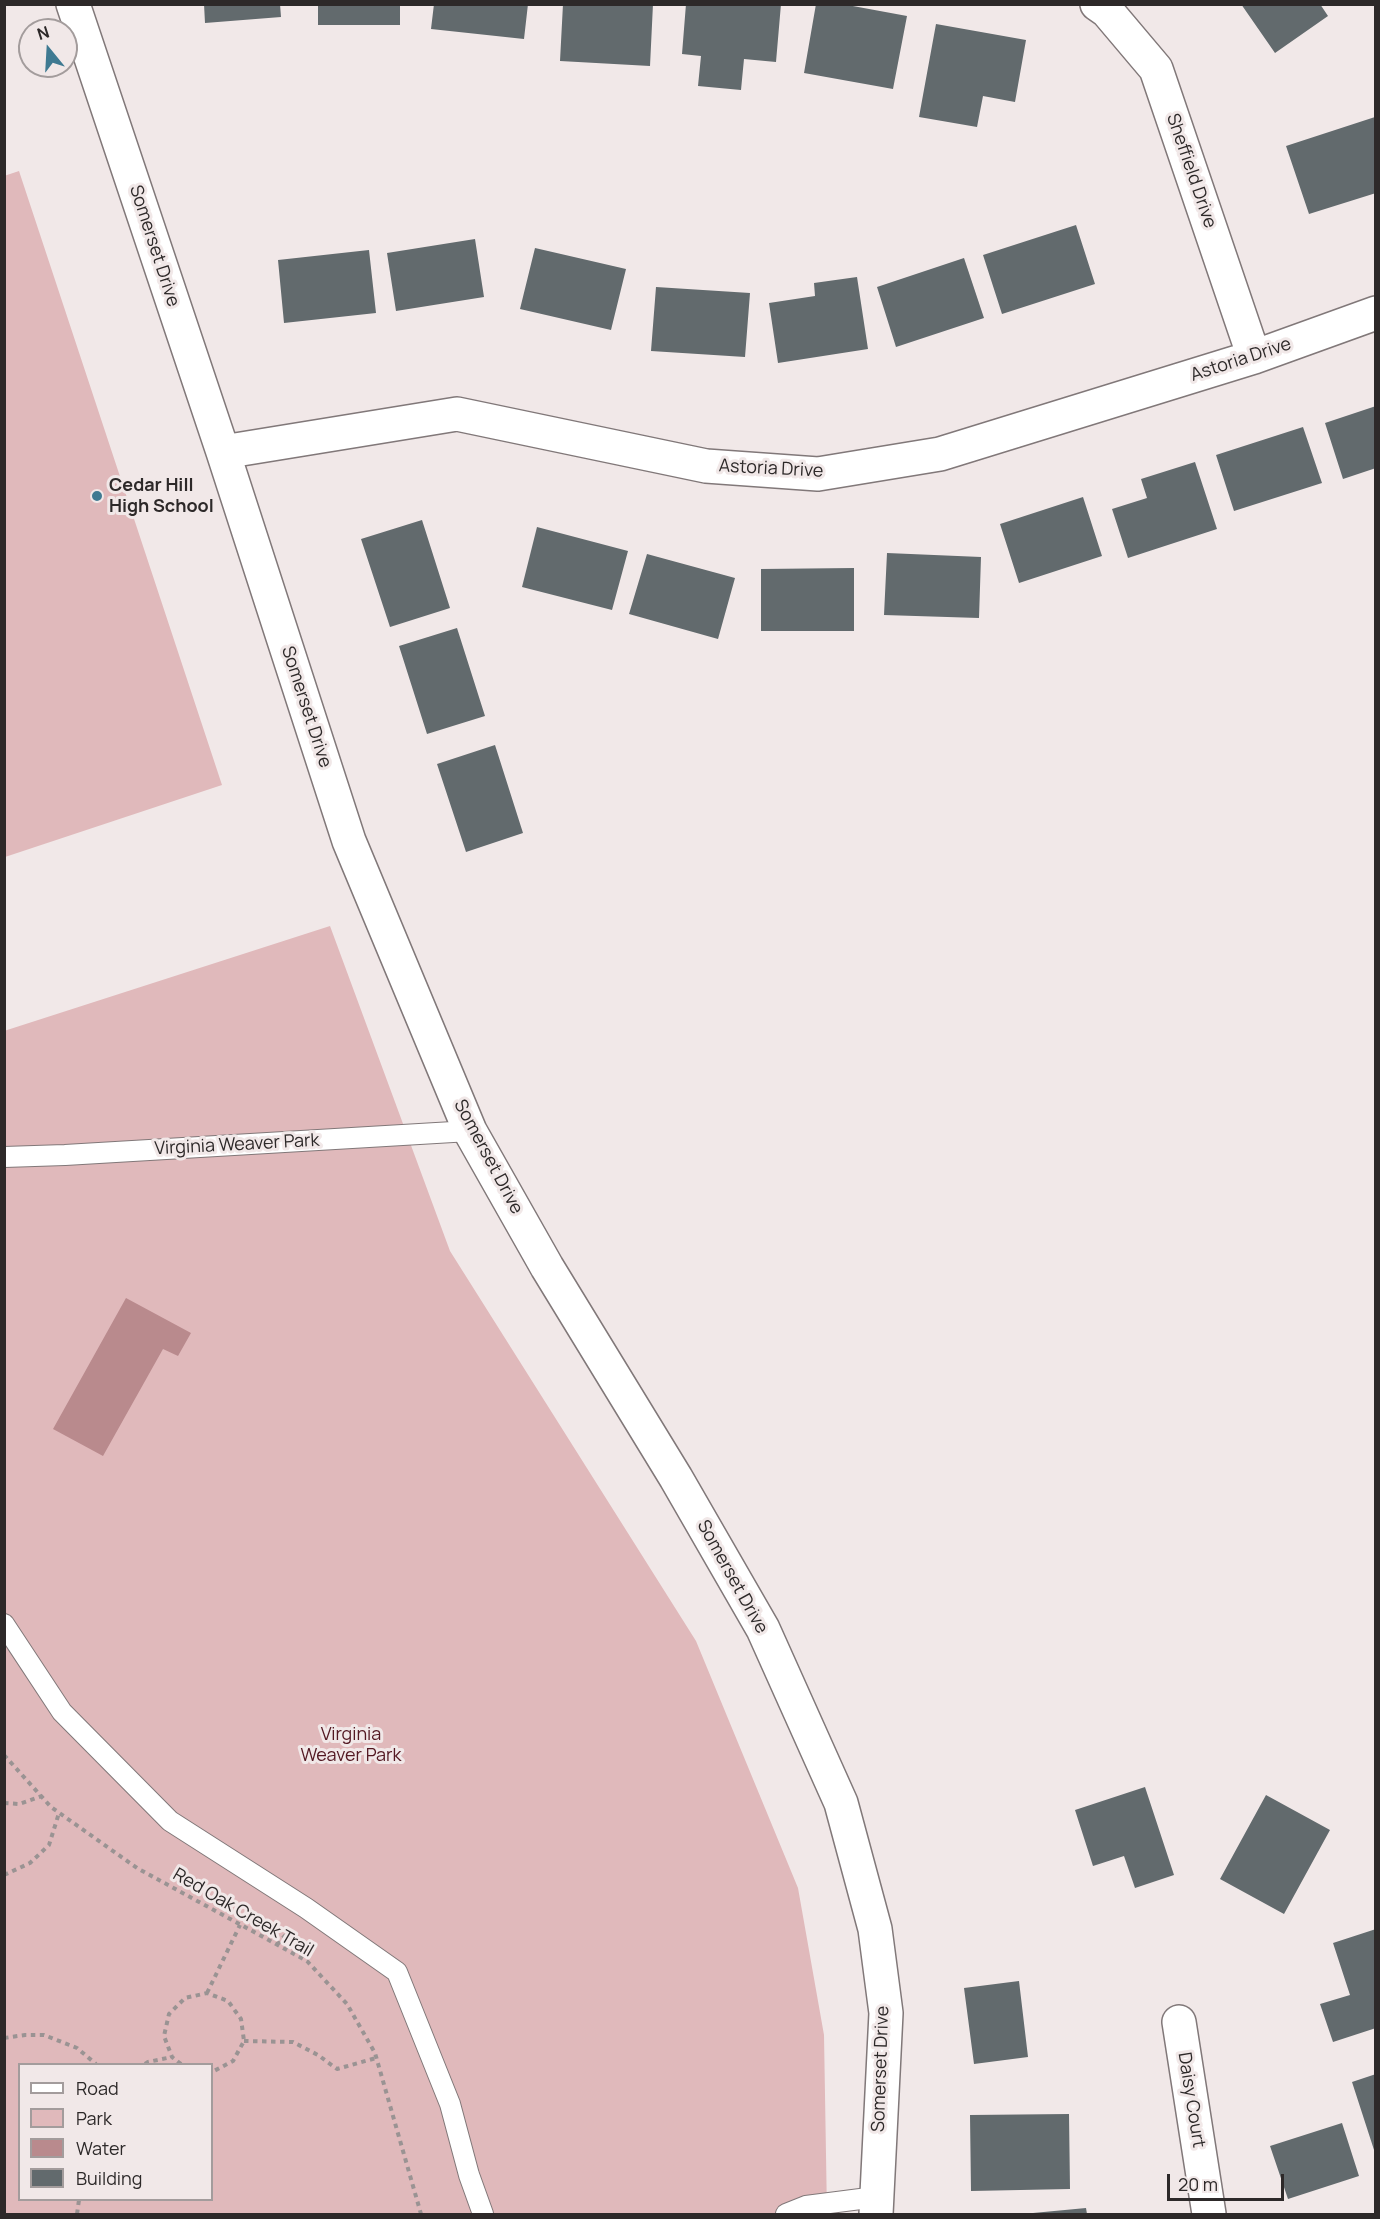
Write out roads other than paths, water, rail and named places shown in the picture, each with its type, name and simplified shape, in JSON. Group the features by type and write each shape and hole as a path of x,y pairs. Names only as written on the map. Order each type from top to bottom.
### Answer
{"street":[{"name":"Somerset Drive","path":"74,4 349,841 470,1131 547,1267 676,1478 763,1629 841,1803 875,1929 886,2013 876,2206"},
{"name":"Sheffield Drive","path":"1097,4 1107,11 1156,69 1254,357"},
{"name":"Astoria Drive","path":"223,452 458,414 706,466 818,474 940,454 1254,357 1376,313"},
{"name":"Daisy Court","path":"1179,2022 1209,2214"}],"lane":[{"name":"Virginia Weaver Park","path":"4,1157 470,1131"},
{"path":"4,1624 62,1712 170,1821 306,1908 397,1972 450,2104 469,2175 483,2214"},
{"path":"786,2214 806,2206 876,2206"}],"water":[{"path":"126,1298 191,1333 178,1356 163,1349 103,1456 53,1429"}],"place":[{"name":"Cedar Hill High School","path":"97,496"}]}
